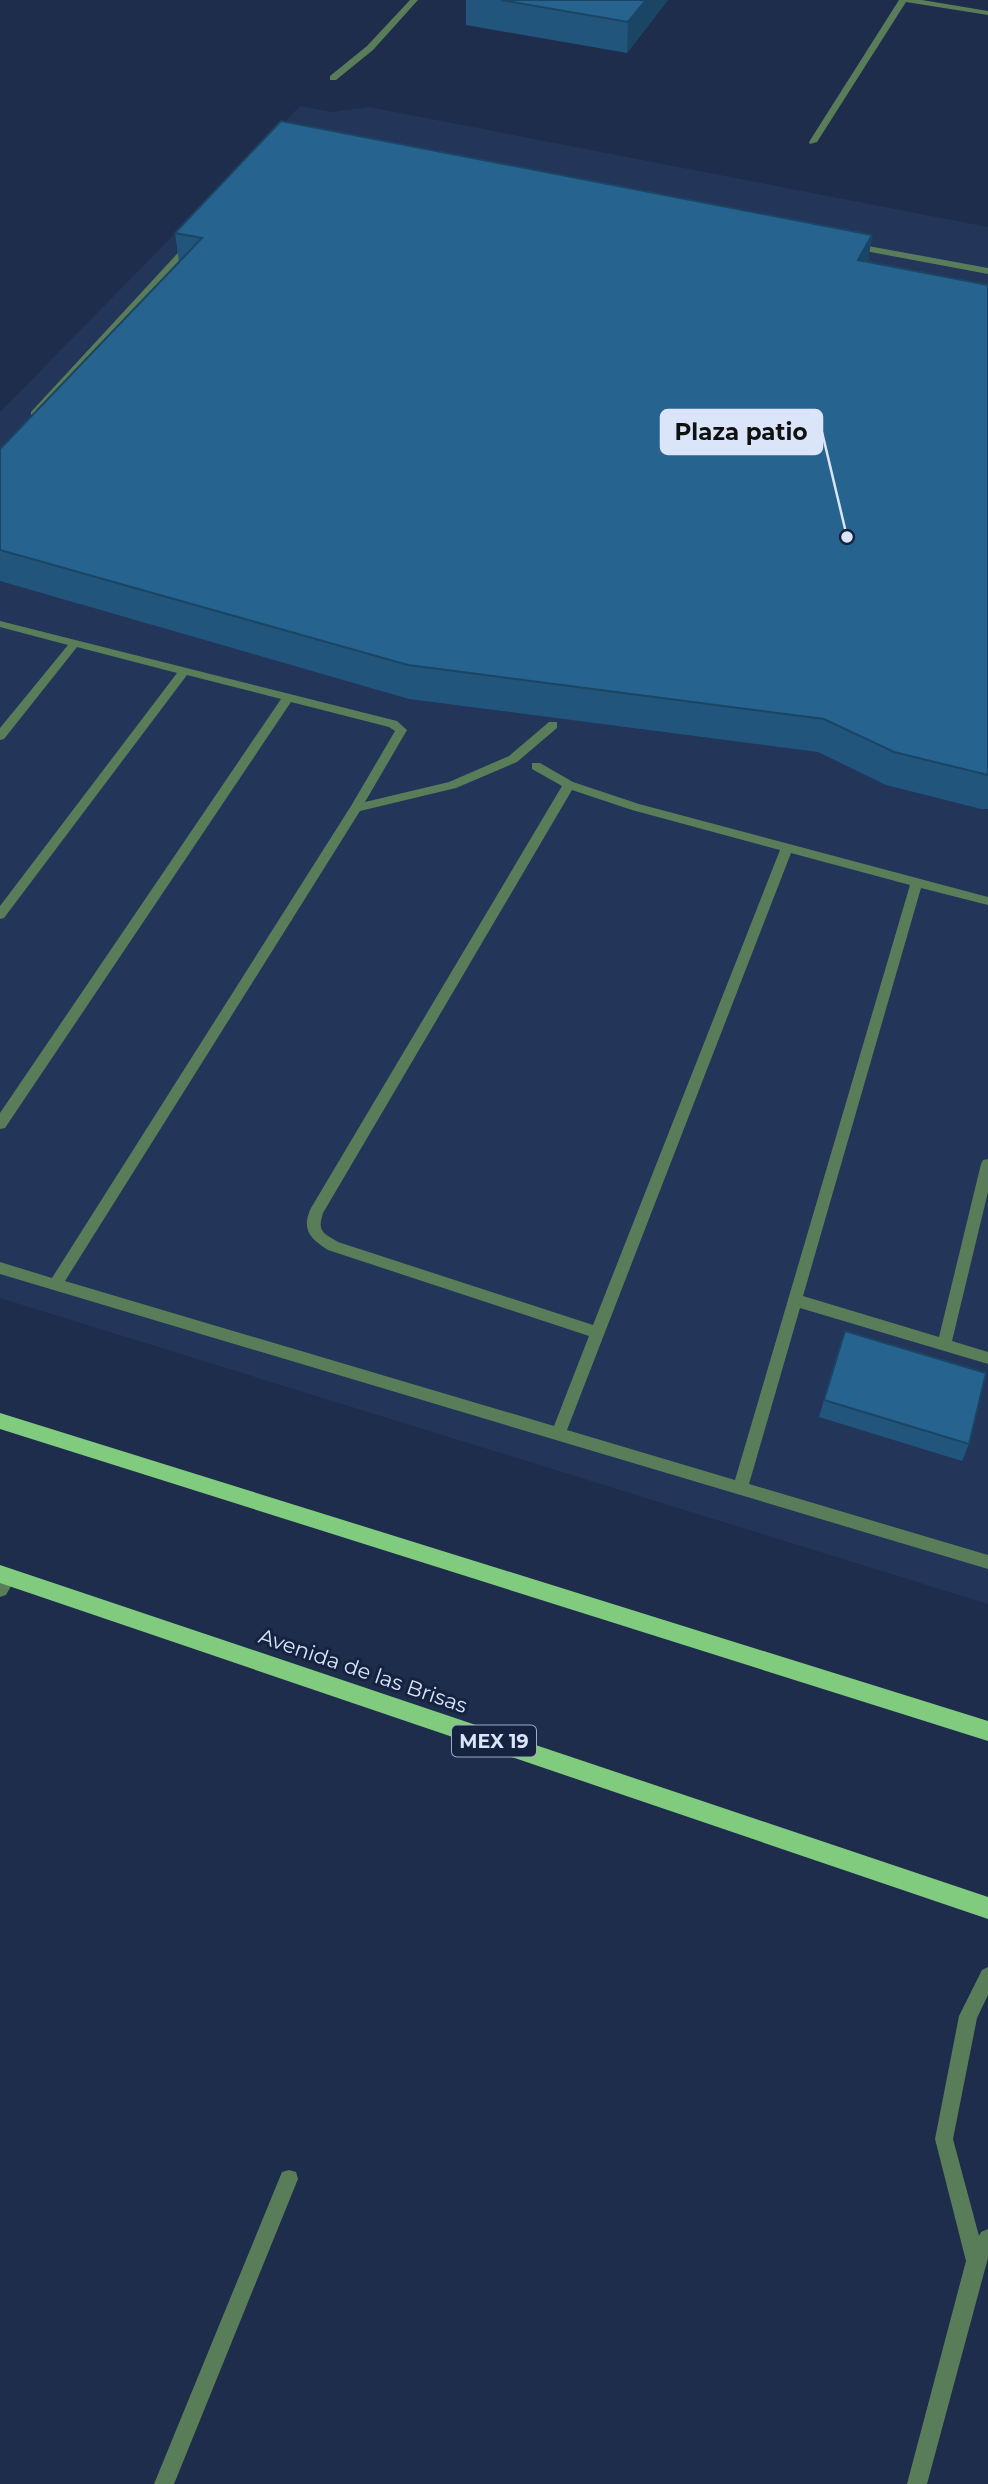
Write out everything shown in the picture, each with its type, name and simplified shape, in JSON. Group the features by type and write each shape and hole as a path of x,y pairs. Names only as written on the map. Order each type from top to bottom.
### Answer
{"main road":[{"path":"0,1421 988,1731"},
{"name":"Avenida de las Brisas","path":"3,1580 988,1908"}],"street":[{"path":"333,78 370,48 414,0"},
{"path":"813,142 903,0"},
{"path":"908,0 988,13"},
{"path":"28,421 195,239"},
{"path":"837,243 988,271"},
{"path":"0,624 393,724 401,730 356,808 55,1284"},
{"path":"0,736 75,643"},
{"path":"0,915 184,671"},
{"path":"0,1124 288,697"},
{"path":"356,808 464,779 513,759 553,725"},
{"path":"536,766 569,785 636,807 988,901"},
{"path":"569,785 316,1212 311,1225 315,1235 333,1246 598,1333"},
{"path":"558,1434 787,847"},
{"path":"740,1489 917,882"},
{"path":"944,1345 988,1164"},
{"path":"0,1268 988,1562"},
{"path":"795,1300 988,1358"},
{"path":"976,2262 944,2139 968,2016 988,1976"},
{"path":"164,2484 289,2179"},
{"path":"917,2484 976,2262 988,2239"}],"shaded area":[{"path":"300,106 332,112 369,107 988,227 988,1604 0,1298 0,412"}],"building":[{"path":"501,0 646,0 628,22"},
{"path":"281,121 872,235 858,260 988,285 988,775 894,752 824,719 408,665 0,550 0,449 202,238 175,233"},
{"path":"845,1331 986,1373 969,1444 824,1400"}],"place":[{"name":"Plaza patio","path":"847,537"}]}
